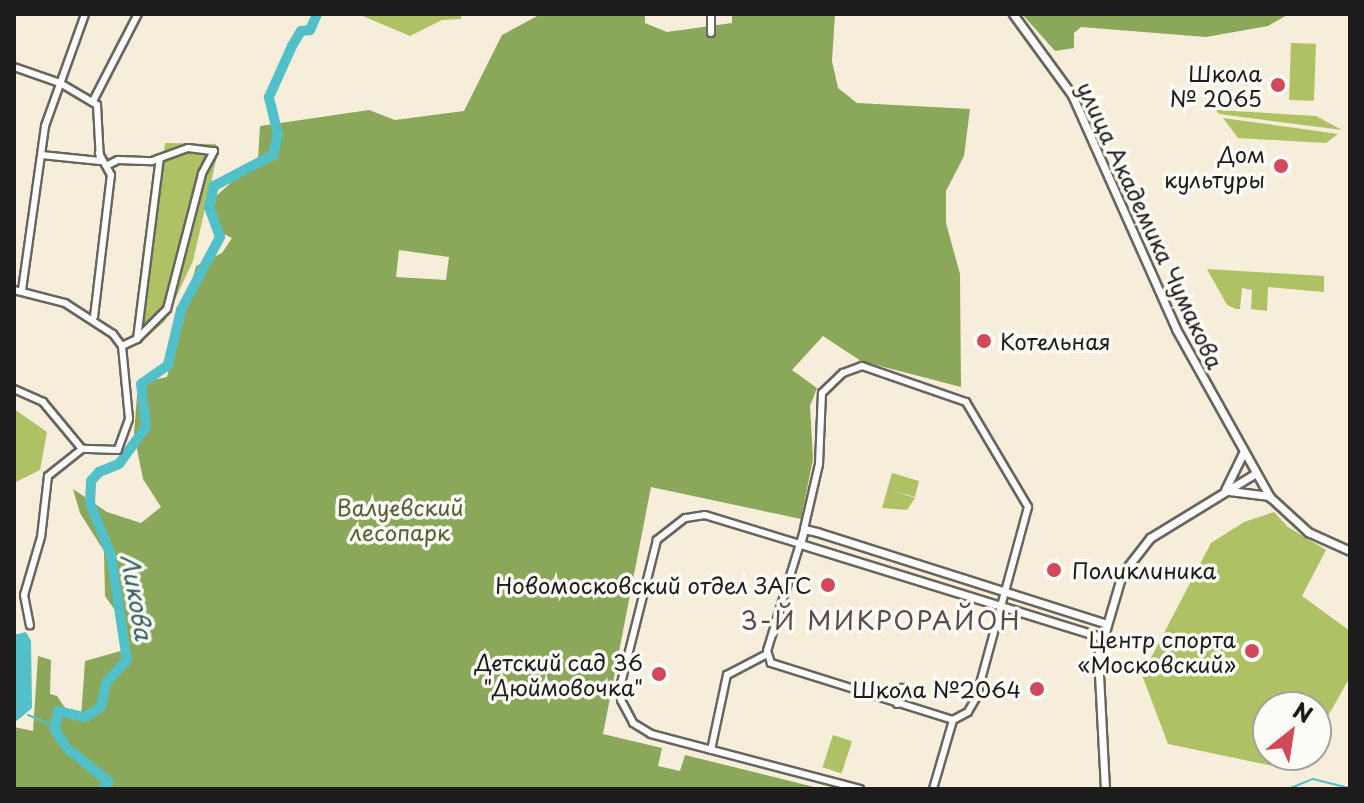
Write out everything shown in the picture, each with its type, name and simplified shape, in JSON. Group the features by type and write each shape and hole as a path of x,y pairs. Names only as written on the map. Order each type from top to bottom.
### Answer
{"street":[{"path":"30,625 24,595 41,537 48,476 82,449 118,450 129,419 122,346 94,317 18,290 41,155 60,83 85,14"},
{"path":"41,155 95,164 99,153 93,101 138,14"},
{"path":"711,14 711,33"},
{"name":"улица Академика Чумакова","path":"1013,14 1072,95 1173,322 1270,497 1308,532 1350,551"},
{"path":"14,67 60,83 93,101"},
{"path":"108,165 118,160 160,158 188,148 214,151 202,174 167,309 137,339 122,346"},
{"path":"94,317 108,165 99,153"},
{"path":"137,339 160,158"},
{"path":"711,750 727,675 767,654 800,544 819,464 822,393 848,370 878,368 962,399 980,420 1029,513 974,702 953,720 933,789"},
{"path":"14,389 43,402 82,449"},
{"path":"1223,492 1244,451"},
{"path":"1105,789 1101,637 1122,574 1141,546 1256,473"},
{"path":"1223,492 1242,490 1270,497"},
{"path":"860,789 711,750 638,727 620,694 654,545 676,522 705,515 1101,637"},
{"path":"804,529 1104,623"},
{"path":"767,654 781,670 953,720"},
{"path":"897,704 902,688"}],"green space":[{"path":"358,14 461,14 461,19 442,20 410,36"},
{"name":"Валуевский лесопарк","path":"541,14 645,14 645,23 667,32 732,23 732,14 835,14 832,61 838,88 857,103 970,109 964,156 946,191 946,223 960,274 961,387 861,361 823,336 792,370 817,388 810,406 813,459 801,519 651,487 603,734 662,748 658,766 680,771 685,755 822,789 14,789 14,727 33,731 38,656 51,660 50,694 57,696 73,720 81,718 85,661 128,649 125,624 105,596 104,551 80,513 73,489 107,512 141,523 161,507 143,479 134,434 138,383 167,377 196,266 222,253 232,238 214,229 207,204 258,159 260,126 369,110 395,120 464,111 502,35","holes":["399,250 449,257 446,280 396,277"]},
{"path":"1022,14 1289,14 1268,26 1206,37 1081,27 1074,33 1074,48 1055,51"},
{"path":"1291,43 1316,44 1314,101 1289,100"},
{"path":"1216,110 1316,116 1342,130 1219,114"},
{"path":"1223,118 1338,134 1326,143 1238,138"},
{"path":"165,143 216,144 217,156 193,261 165,321 147,337 139,333"},
{"path":"1207,269 1324,276 1324,292 1268,287 1267,311 1251,309 1252,290 1242,288 1240,309 1236,309 1227,305"},
{"path":"14,409 47,432 40,470 14,483"},
{"path":"892,473 919,481 915,497 890,490 915,498 907,510 882,508"},
{"name":"Центр спорта «Московский»","path":"1274,512 1288,527 1326,550 1302,596 1350,631 1349,679 1332,709 1332,691 1252,691 1252,762 1168,744 1142,675 1211,543 1244,522"},
{"path":"833,735 852,741 842,774 822,767"}],"water":[{"path":"26,632 31,641 32,708 14,723 14,635"}],"waterway":[{"name":"Ликова","path":"103,789 109,782 67,748 55,730 58,711 85,717 101,707 106,683 127,660 111,555 90,503 91,481 99,472 119,464 146,427 141,384 168,365 181,310 220,237 209,207 214,186 273,155 278,134 269,97 292,46 301,31 310,30 317,14"},
{"path":"28,715 49,724 57,717"},
{"path":"1288,789 1313,779 1350,788"}],"place":[{"name":"Школа № 2065","path":"1278,85"},
{"name":"Дом культуры","path":"1281,166"},
{"name":"Котельная","path":"984,341"},
{"name":"Поликлиника","path":"1054,570"},
{"name":"Новомосковский отдел ЗАГС","path":"828,585"},
{"name":"Центр спорта «Московский»","path":"1252,651"},
{"name":"Детский сад 36 \"Дюймовочка\"","path":"659,674"},
{"name":"Школа №2064","path":"1037,689"}],"district":[{"name":"3-Й МИКРОРАЙОН","path":"881,620"}]}
